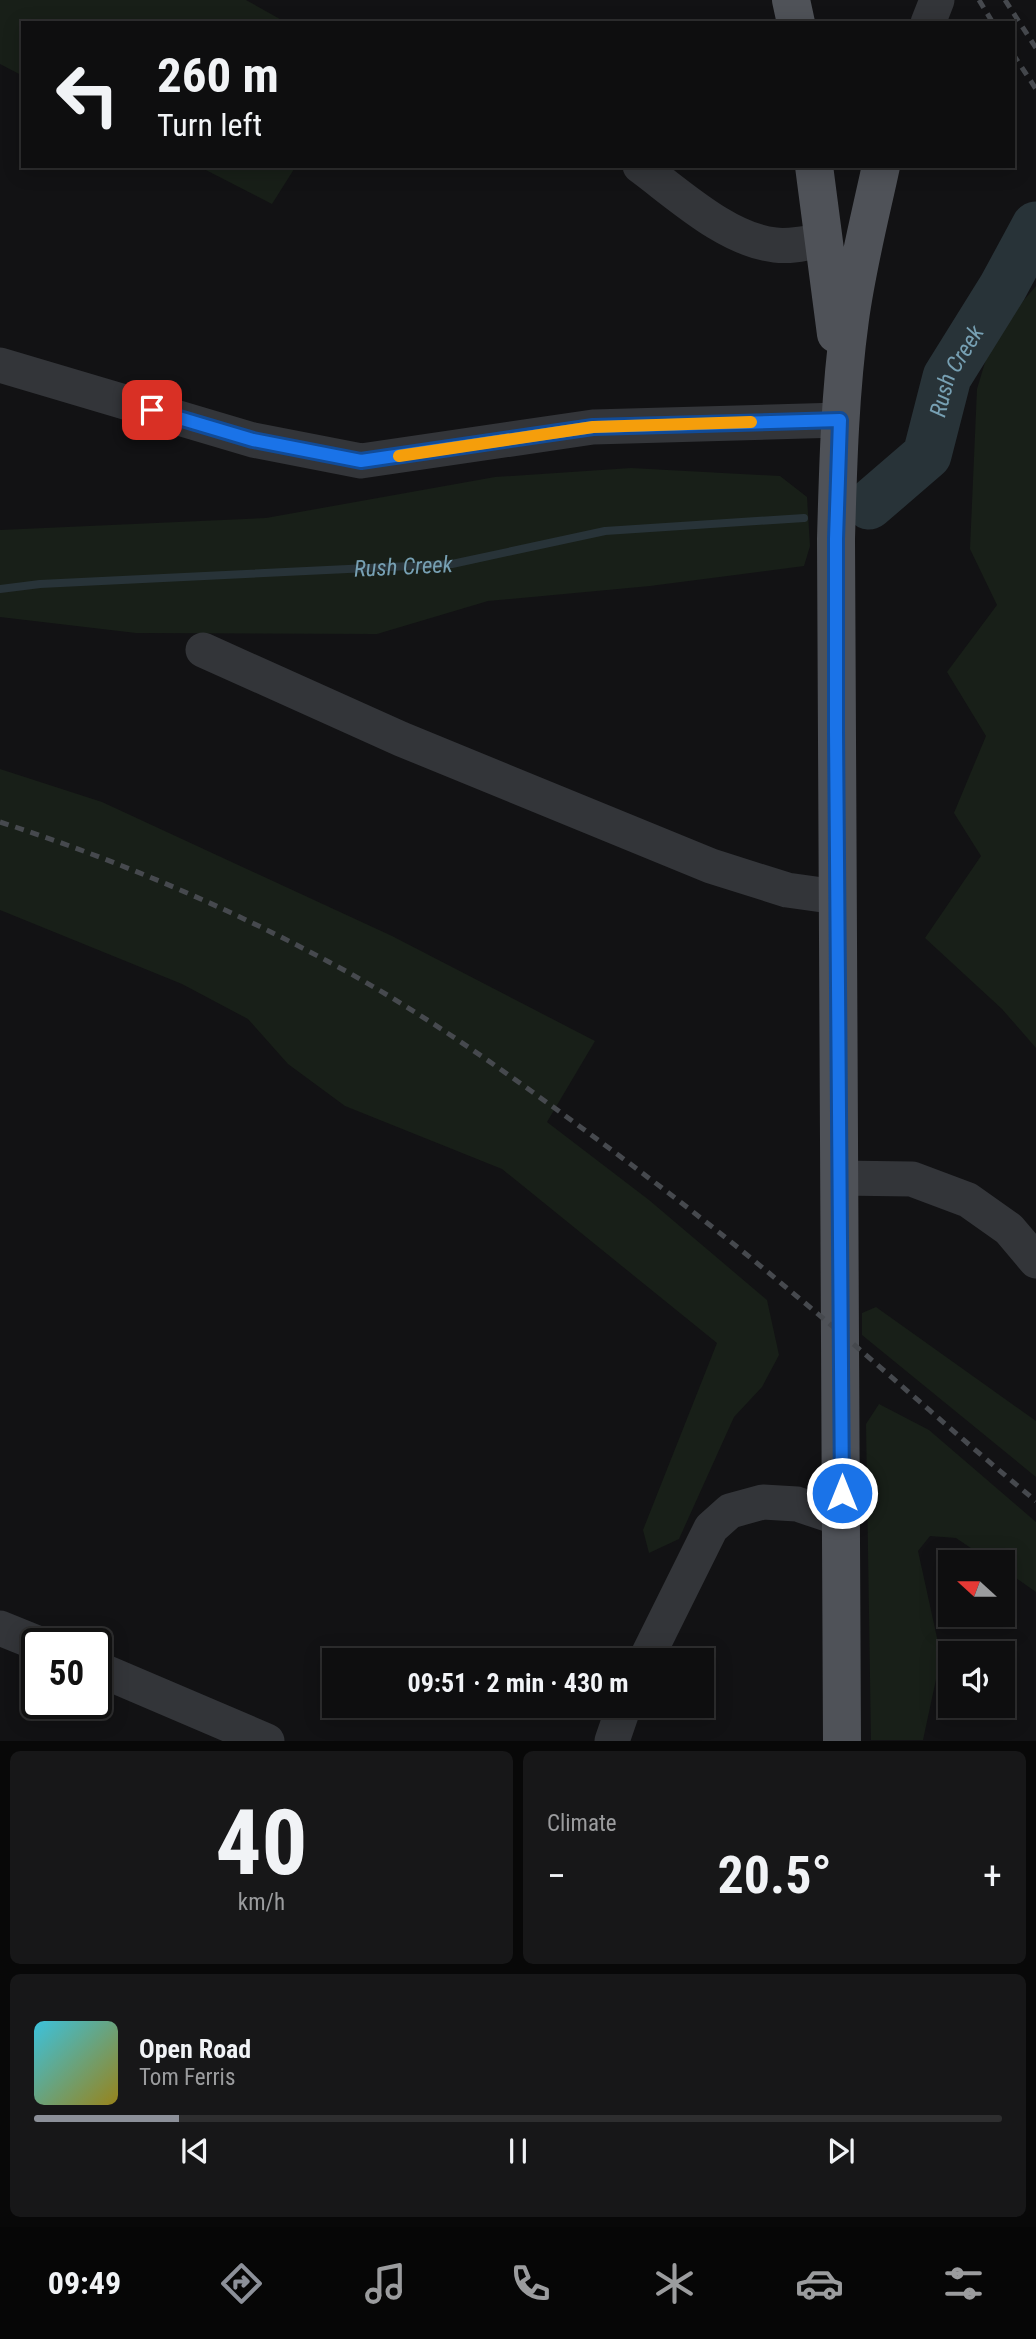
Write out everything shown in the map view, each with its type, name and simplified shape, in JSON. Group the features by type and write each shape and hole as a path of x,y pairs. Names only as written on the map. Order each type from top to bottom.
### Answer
{"main road":[{"path":"791,0 796,21"},
{"path":"814,168 844,380"},
{"path":"842,1741 836,539 844,380 858,269 881,168"}],"street":[{"path":"929,21 937,0"},
{"path":"643,168 724,226 747,238 789,246 823,240"},
{"path":"0,365 253,440 361,461 593,427 840,420"},
{"path":"203,650 401,739 711,866 787,890 837,897"},
{"path":"839,1178 912,1179 968,1199 1009,1229 1036,1261"},
{"path":"651,1648 711,1528 730,1511 763,1502 797,1504 842,1520"},
{"path":"0,1628 21,1637"},
{"path":"112,1675 267,1741"},
{"path":"612,1741 620,1718"}],"shaded area":[{"path":"0,0 246,0 283,21 21,21 21,75 0,64"},
{"path":"202,168 295,168 272,204"},
{"path":"1036,286 1036,1048 1002,1009 925,938 981,856 954,813 986,736 947,672 997,605 970,549 977,389 993,336"},
{"path":"631,468 780,476 807,497 810,546 804,566 650,586 488,601 377,634 136,633 0,617 0,530 266,518 495,477"},
{"path":"0,769 102,802 392,936 595,1041 547,1122 649,1200 767,1300 779,1355 762,1387 734,1417 679,1539 649,1553 643,1530 717,1343 502,1169 345,1106 288,1064 248,1019 182,984 0,910"},
{"path":"876,1307 1036,1421 1036,1477 862,1335 862,1313"},
{"path":"879,1404 929,1430 1036,1522 1036,1592 1015,1577 1015,1550 974,1550 956,1538 930,1536 918,1551 938,1642 938,1670 923,1740 871,1740 866,1424"}],"waterway":[{"name":"Rush Creek","path":"869,505 927,455 947,377 1003,287 1036,226"},
{"name":"Rush Creek","path":"0,589 40,584 452,564 605,531 804,518"}],"railway":[{"path":"979,0 992,21"},
{"path":"1005,0 1036,48"},
{"path":"1015,57 1036,89"},
{"path":"0,822 85,851 249,921 359,979 447,1033 560,1112 704,1221 819,1315 1036,1501"}],"slow traffic":[{"path":"399,456 593,427 751,422"}],"route":[{"path":"152,410 253,440 361,461 593,427 840,420 836,539 836,732 842,1493"}]}
